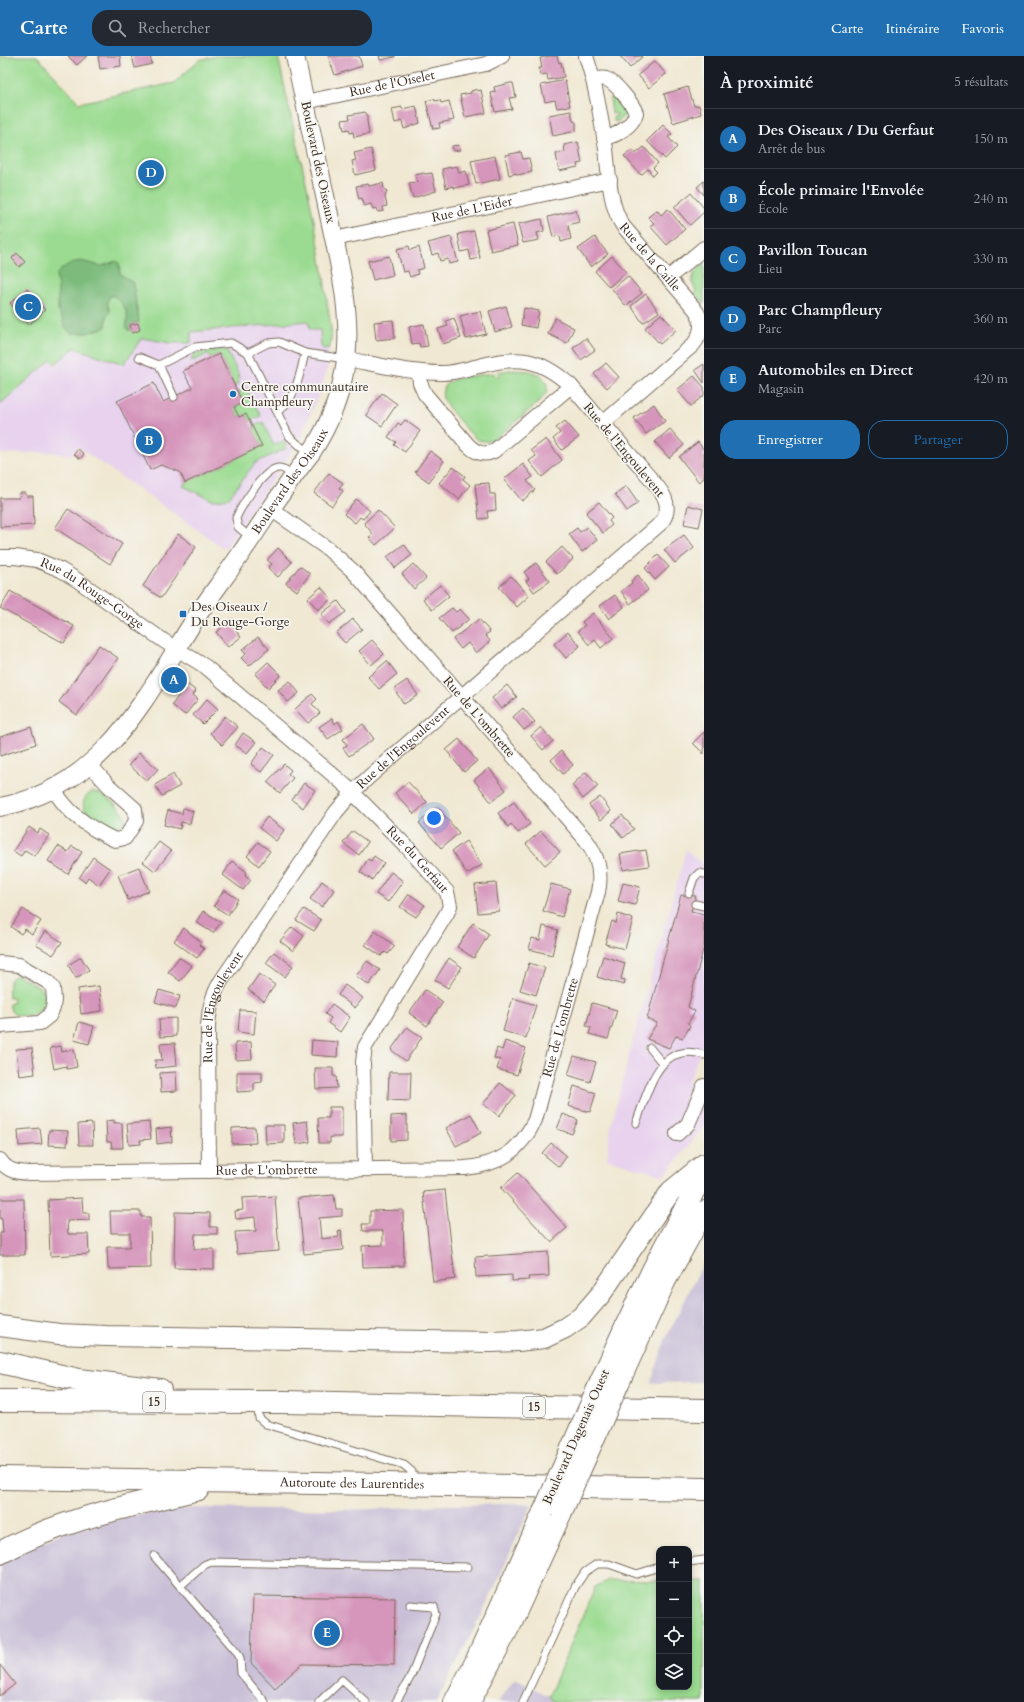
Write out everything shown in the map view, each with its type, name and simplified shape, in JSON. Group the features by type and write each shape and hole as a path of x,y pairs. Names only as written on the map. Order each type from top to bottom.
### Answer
{"highway":[{"path":"0,1362 36,1371 99,1383 257,1401"},
{"name":"15","path":"0,1401 257,1401 704,1410"},
{"name":"Autoroute des Laurentides","path":"0,1478 704,1489"},
{"path":"0,1553 32,1537 72,1521 228,1482"}],"main road":[{"path":"0,1326 60,1334 141,1337 492,1342 544,1338 565,1328 588,1310 605,1289 671,1192 704,1164"},
{"name":"Boulevard Dagenais Ouest","path":"454,1702 552,1512 624,1350 658,1257 704,1175"},
{"name":"Boulevard Dagenais Ouest","path":"624,1350 704,1211"},
{"name":"Boulevard Dagenais Ouest","path":"470,1702 511,1624 552,1512"}],"street":[{"name":"Boulevard des Oiseaux","path":"0,807 27,801 71,780 90,765 110,745 146,698 201,611 295,476 326,429 333,412 346,359 346,311 341,271 295,56"},
{"name":"Rue de l'Oiselet","path":"305,102 486,64 502,56"},
{"name":"Rue de la Caille","path":"586,56 593,80 616,212 621,222 698,312 701,324 699,337 688,350 603,423"},
{"path":"593,80 606,79 612,83 629,101 636,113 634,120 619,132 604,138"},
{"name":"Rue de L'Eider","path":"334,239 610,180"},
{"path":"668,278 704,248"},
{"name":"Rue de l'Engoulevent","path":"209,1171 208,1014 212,999 221,981 327,825 353,792 664,520 667,507 663,492 570,386 555,372 547,367 522,360 502,361 452,373 420,372 388,368 346,359"},
{"path":"420,372 420,383 425,394 468,445 473,450 483,454 489,454 499,447 570,386"},
{"name":"Rue de L'ombrette","path":"0,1160 4,1166 10,1170 24,1172 465,1168 483,1166 502,1158 515,1149 524,1140 532,1127 598,892 600,880 596,856 590,845 353,571 328,549 271,509"},
{"name":"Rue du Rouge-Gorge","path":"0,557 15,557 37,560 57,568 77,580 177,649"},
{"name":"Rue du Gerfaut","path":"177,649 206,667 353,792 415,854 447,892 450,906 444,919 365,1047 363,1062 365,1169"},
{"path":"54,789 66,808 76,817 116,840 125,838 136,821 135,810 109,786 90,765"},
{"path":"0,963 19,965 50,983 53,988 54,1000 53,1008 49,1016 40,1023 0,1026"},
{"path":"677,1134 688,1124 704,1086"}],"lane":[{"path":"248,353 268,343 279,342 305,353 346,359"},
{"path":"160,365 195,347 231,343 248,353 289,436 299,445 311,452"},
{"path":"277,412 286,405 295,388 305,353"},
{"path":"139,356 160,365 174,397"},
{"path":"251,538 238,527 236,518 262,478 268,472 277,468 283,468 295,476"},
{"path":"689,893 694,878 699,873 704,874"},
{"path":"695,904 704,906"},
{"path":"650,1048 663,1064"},
{"path":"636,1123 656,1071 663,1064 674,1055 684,1052 704,1056"},
{"path":"257,1401 259,1418 266,1424 404,1464 412,1472 412,1484"},
{"path":"154,1556 237,1652 240,1658 241,1673 265,1702"},
{"path":"692,1562 704,1560"},
{"path":"180,1586 204,1565 211,1562 468,1567"},
{"path":"523,1702 575,1587 585,1572 597,1564 609,1564 637,1574 656,1568"},
{"path":"396,1702 411,1676 436,1614 435,1608 431,1606 410,1605"},
{"path":"319,1702 342,1680 366,1702"}],"shaded area":[{"path":"308,321 320,330 321,347 323,349 329,348 327,368 321,389 302,434 285,462 225,549 78,447 71,455 49,452 0,454 0,404 51,360 55,364 74,348 124,364 142,338 170,343 191,343 191,333"},
{"path":"686,850 704,865 704,1043 687,1085 704,1091 704,1126 664,1176 607,1159 611,1126 629,1055"},
{"path":"704,1262 704,1382 651,1383 665,1340"},
{"path":"532,1504 488,1602 436,1702 0,1702 0,1563 60,1534 137,1515 195,1508 355,1510 443,1505"},
{"path":"515,1679 549,1696 554,1702 498,1702"}],"green space":[{"path":"0,56 37,56 79,103 174,83 199,60 216,56 278,56 319,245 331,329 329,348 323,349 321,347 320,330 310,330 308,321 191,332 191,343 170,343 142,338 124,364 74,348 55,364 51,360 0,404"},
{"path":"613,97 626,113 617,122 614,121 613,117 617,116 616,113 612,114 610,98"},
{"path":"80,261 102,266 116,261 119,263 120,274 133,283 139,322 130,325 131,330 128,330 126,326 127,313 125,309 121,302 114,296 110,296 107,302 110,312 107,315 106,327 87,333 71,333 64,326 58,310 58,287 56,275 66,266"},
{"path":"704,263 704,304 694,293 696,291 693,279 695,272"},
{"path":"226,349 239,375 238,383 235,387 219,354 210,358 208,354 191,362 193,355 197,353"},
{"path":"510,370 529,371 541,375 547,384 547,392 539,402 496,438 487,441 478,440 464,427 448,407 443,398 443,389 449,382 459,378 494,373 496,377 499,377 498,372"},
{"path":"246,388 261,416 250,421 246,414 239,417 234,407 243,403 238,392"},
{"path":"263,422 273,444 284,441 287,448 255,463 228,498 212,500 183,486 185,483 262,446 253,429 255,428 254,426"},
{"path":"92,792 107,798 122,811 126,820 123,825 118,827 106,824 93,817 84,809 83,804 85,799"},
{"path":"18,975 43,990 45,999 40,1011 28,1016 15,1014 11,1011 9,1004 13,1003 13,998 9,998 9,984 14,976"},
{"path":"608,1580 656,1581 656,1690 692,1690 692,1581 704,1581 704,1702 554,1702 549,1696 595,1587"}],"building":[{"path":"68,56 87,56 77,65"},
{"path":"98,56 120,56 121,66 100,69"},
{"path":"132,56 150,56 152,64 135,68"},
{"path":"328,56 359,56 362,66 335,75"},
{"path":"379,56 395,56 395,57 380,60"},
{"path":"557,56 559,63 561,62 564,77 548,80 547,74 541,75 539,68 542,68 540,58"},
{"path":"620,56 643,56 630,68"},
{"path":"655,61 666,74 649,88 638,75"},
{"path":"565,80 570,106 557,108 555,100 545,102 541,85"},
{"path":"513,83 516,97 509,98 512,109 495,112 491,93 495,92 494,87"},
{"path":"688,87 694,106 699,105 701,114 673,123 664,94"},
{"path":"477,89 477,91 481,90 486,113 465,117 460,95 471,93 471,91"},
{"path":"434,99 435,101 440,100 441,103 449,101 454,120 439,123 440,128 433,129 426,101"},
{"path":"416,106 420,123 404,129 402,121 395,123 392,109 402,107 402,109"},
{"path":"571,111 573,121 576,122 576,131 553,136 549,115"},
{"path":"365,112 367,114 369,134 354,137 353,132 350,133 349,129 344,130 342,120 350,119 349,115"},
{"path":"663,125 672,134 668,137 677,147 665,159 647,141"},
{"path":"578,142 582,163 577,164 578,167 559,171 556,154 565,152 564,145"},
{"path":"459,145 460,150 453,151 452,146"},
{"path":"644,147 658,163 653,168 657,172 653,176 648,169 641,175 624,156 632,150 635,154"},
{"path":"371,149 376,170 355,175 352,161 356,160 354,153"},
{"path":"521,152 523,159 529,158 532,172 509,175 505,155"},
{"path":"495,156 500,179 476,184 471,161"},
{"path":"457,166 459,173 466,171 469,185 446,188 442,169"},
{"path":"432,173 436,191 413,198 409,183 417,182 415,175"},
{"path":"704,181 704,195 697,187"},
{"path":"383,183 384,189 387,191 385,197 387,206 383,207 384,211 378,212 377,208 373,209 371,204 364,206 362,198 359,199 356,186 368,184 369,186"},
{"path":"691,193 704,208 704,212 690,225 674,207"},
{"path":"668,209 685,229 667,245 650,226 654,223 648,217 657,210 661,215"},
{"path":"576,210 579,222 568,225 571,239 561,242 560,236 553,237 548,217"},
{"path":"542,219 544,231 537,233 539,240 523,243 518,224"},
{"path":"513,224 518,245 491,251 486,230"},
{"path":"474,231 480,258 471,260 469,250 461,252 458,234"},
{"path":"451,237 458,262 449,264 448,259 440,261 438,253 432,255 428,243"},
{"path":"595,237 608,254 591,267 578,249"},
{"path":"409,246 410,250 419,247 424,268 417,270 418,274 410,277 408,271 403,272 397,249"},
{"path":"17,253 25,262 19,267 12,258"},
{"path":"389,256 393,275 373,280 368,261"},
{"path":"612,256 626,272 609,287 595,271"},
{"path":"628,276 642,293 626,306 612,289"},
{"path":"27,289 45,310 29,325 10,303"},
{"path":"646,294 659,312 643,323 631,306"},
{"path":"506,306 512,327 495,332 489,311"},
{"path":"524,308 539,311 536,328 521,325"},
{"path":"480,311 486,334 466,339 460,316"},
{"path":"661,314 676,330 660,344 645,328"},
{"path":"454,318 461,338 443,344 438,329 448,326 446,321"},
{"path":"555,318 574,328 567,343 548,334"},
{"path":"393,320 395,338 376,340 374,322"},
{"path":"138,323 140,330 132,333 130,325"},
{"path":"424,324 428,346 420,347 419,343 412,344 409,327"},
{"path":"586,338 595,350 581,360 573,348"},
{"path":"219,354 243,403 234,407 239,417 246,414 262,446 185,483 180,472 161,465 150,470 117,401 154,383 163,402 192,388 183,371"},
{"path":"606,363 619,377 607,388 594,374"},
{"path":"704,364 704,383 695,370"},
{"path":"694,376 704,387 704,395 691,406 677,390"},
{"path":"382,393 397,404 382,426 366,415"},
{"path":"654,404 665,421 646,434 634,418"},
{"path":"405,420 420,431 405,452 394,445 396,442 388,437 398,423 401,425"},
{"path":"565,421 579,437 562,450 553,439 560,433 556,428"},
{"path":"670,429 684,445 669,458 655,442"},
{"path":"546,439 562,460 542,477 529,461 536,456 531,450"},
{"path":"698,442 704,450 704,478 699,482 679,457"},
{"path":"78,449 84,454 80,459 74,454"},
{"path":"430,451 444,461 429,482 415,472"},
{"path":"523,464 533,477 527,481 535,490 522,501 504,479"},
{"path":"453,467 465,476 463,479 470,485 459,499 439,483"},
{"path":"329,473 343,483 339,488 343,491 332,506 314,493"},
{"path":"489,483 490,494 495,494 496,510 487,511 488,518 479,519 475,484"},
{"path":"626,486 638,503 627,511 615,494"},
{"path":"20,493 26,493 26,496 33,496 34,525 0,527 0,498 19,498"},
{"path":"356,499 370,511 363,519 360,517 355,523 344,514"},
{"path":"599,502 612,518 609,521 612,525 603,533 586,513"},
{"path":"688,505 703,509 699,527 684,524"},
{"path":"68,509 122,544 110,564 55,528"},
{"path":"378,510 395,528 376,545 369,537 373,534 364,523"},
{"path":"587,527 597,540 582,552 569,534 577,528 580,532"},
{"path":"178,534 196,547 161,598 143,586"},
{"path":"684,535 694,548 675,563 664,550"},
{"path":"404,544 412,555 395,568 387,557"},
{"path":"562,547 573,559 557,574 546,562"},
{"path":"278,548 292,562 278,577 268,568 272,564 267,560"},
{"path":"658,555 669,567 655,580 645,568"},
{"path":"536,563 550,581 534,592 526,581 529,579 524,572"},
{"path":"413,564 426,578 414,589 402,574"},
{"path":"300,566 310,574 297,591 286,583"},
{"path":"638,575 648,590 630,604 621,591 632,583 631,581"},
{"path":"511,576 529,596 517,607 499,587"},
{"path":"440,585 449,596 432,610 423,599"},
{"path":"321,587 331,599 318,610 308,598"},
{"path":"10,591 74,626 64,643 0,608"},
{"path":"615,595 624,607 609,619 600,606"},
{"path":"338,601 346,612 329,624 321,614"},
{"path":"452,608 456,612 460,609 469,619 452,633 439,618"},
{"path":"593,613 613,638 601,648 595,640 589,645 578,631 585,625 582,622"},
{"path":"233,619 238,625 234,628 241,637 228,647 216,632"},
{"path":"353,619 362,629 345,643 336,633"},
{"path":"479,619 490,632 485,635 490,641 476,653 468,643 461,649 453,639"},
{"path":"568,632 580,646 566,658 554,644"},
{"path":"258,637 269,649 249,666 241,658 246,654 242,650"},
{"path":"372,640 384,654 371,665 359,651"},
{"path":"99,645 118,658 77,715 59,702"},
{"path":"387,661 397,674 379,689 368,677"},
{"path":"268,662 281,675 268,688 255,674"},
{"path":"407,680 418,695 404,704 394,689"},
{"path":"290,681 299,693 288,702 278,690"},
{"path":"187,684 196,691 193,695 198,699 185,715 172,705"},
{"path":"507,685 517,697 501,709 492,698"},
{"path":"312,694 317,699 312,704 320,713 308,723 295,709"},
{"path":"207,699 218,709 203,724 193,715"},
{"path":"523,708 535,722 524,730 513,717"},
{"path":"225,716 238,727 222,745 210,733"},
{"path":"332,718 335,724 338,721 343,729 328,739 319,727"},
{"path":"363,724 374,739 349,756 343,748 347,745 343,739"},
{"path":"31,727 36,744 0,756 0,737"},
{"path":"541,727 553,741 543,750 531,736"},
{"path":"704,732 704,754 693,743"},
{"path":"243,733 256,742 247,753 235,745"},
{"path":"459,739 477,761 464,772 446,750"},
{"path":"263,747 274,755 261,772 251,764"},
{"path":"561,751 573,765 563,774 551,760"},
{"path":"139,753 158,769 147,781 129,765"},
{"path":"284,764 291,770 288,774 293,778 280,793 267,782"},
{"path":"489,768 506,790 491,802 474,780"},
{"path":"586,772 598,786 583,799 572,785"},
{"path":"173,774 180,786 162,796 155,785"},
{"path":"408,782 427,802 414,814 395,793"},
{"path":"304,783 315,790 303,808 292,800"},
{"path":"600,797 611,811 601,820 589,805"},
{"path":"514,802 530,824 518,833 511,824 508,827 498,813"},
{"path":"437,807 459,833 441,848 419,823"},
{"path":"183,808 193,811 190,824 181,822 180,829 164,825 168,810 182,814"},
{"path":"622,815 634,829 623,838 612,824"},
{"path":"267,817 284,830 276,841 259,828"},
{"path":"29,827 38,833 40,829 49,835 35,856 25,850 21,856 13,851"},
{"path":"353,831 368,842 359,855 343,843"},
{"path":"541,831 560,852 545,865 526,844"},
{"path":"466,841 482,865 467,874 452,851"},
{"path":"159,842 171,851 155,871 143,862"},
{"path":"258,842 270,851 259,866 247,856"},
{"path":"58,846 68,852 72,846 82,852 68,874 48,861"},
{"path":"646,850 649,866 623,870 620,854"},
{"path":"374,856 384,863 372,880 360,872 368,859 371,861"},
{"path":"93,857 110,869 99,885 88,877 85,882 79,878"},
{"path":"232,861 247,872 245,875 251,880 243,890 223,875"},
{"path":"139,867 149,891 128,900 118,875"},
{"path":"391,872 403,881 388,902 376,894"},
{"path":"322,881 334,890 322,907 310,899"},
{"path":"496,883 499,911 478,913 475,885"},
{"path":"623,883 640,887 635,905 618,901"},
{"path":"551,884 570,889 562,917 543,911"},
{"path":"224,890 238,899 228,915 214,906"},
{"path":"409,894 425,905 416,917 400,907"},
{"path":"681,895 696,896 691,911 704,914 704,946 688,1007 695,1011 688,1023 690,1026 683,1038 676,1036 669,1048 647,1039 657,1023 647,1019"},
{"path":"23,909 41,921 32,934 25,929 21,934 11,927"},
{"path":"304,909 321,920 314,931 296,920"},
{"path":"203,911 221,922 213,933 196,922"},
{"path":"618,914 633,919 625,949 605,944 612,921 616,923"},
{"path":"473,923 489,934 474,958 457,947"},
{"path":"543,926 558,930 552,955 529,949 532,938 540,940"},
{"path":"292,927 304,936 293,951 280,941"},
{"path":"184,928 201,942 199,944 204,949 197,958 174,941"},
{"path":"45,931 62,942 53,955 36,945"},
{"path":"375,931 395,946 388,954 385,952 381,956 365,945"},
{"path":"274,952 293,966 285,977 266,963"},
{"path":"603,956 625,963 621,979 625,980 624,985 597,977"},
{"path":"81,957 89,970 76,978 68,965"},
{"path":"179,957 192,966 180,981 168,972"},
{"path":"449,958 462,967 448,988 435,980"},
{"path":"367,961 380,970 369,985 356,976"},
{"path":"529,963 545,968 536,995 520,990"},
{"path":"259,974 275,985 264,1001 248,990"},
{"path":"345,985 363,998 355,1008 338,995"},
{"path":"99,986 102,1011 81,1014 78,989"},
{"path":"159,990 180,996 176,1008 155,1002"},
{"path":"425,990 443,1002 427,1026 409,1013"},
{"path":"513,998 536,1005 526,1038 503,1031"},
{"path":"592,1003 617,1010 608,1039 589,1034 591,1027 586,1026"},
{"path":"332,1004 350,1017 340,1032 328,1023 331,1018 325,1014"},
{"path":"240,1010 256,1011 254,1034 238,1032"},
{"path":"176,1018 176,1036 160,1037 159,1019"},
{"path":"79,1022 94,1026 89,1044 74,1040"},
{"path":"407,1027 422,1037 406,1061 391,1050"},
{"path":"312,1040 338,1042 337,1057 311,1055"},
{"path":"505,1041 526,1048 517,1075 497,1069 500,1060 494,1058 497,1048 502,1050"},
{"path":"251,1042 252,1059 236,1060 235,1043"},
{"path":"175,1043 177,1066 156,1068 155,1060 162,1060 160,1044"},
{"path":"61,1046 62,1052 74,1049 77,1067 67,1069 66,1066 54,1069 50,1048"},
{"path":"32,1048 35,1074 19,1076 16,1049"},
{"path":"574,1056 596,1062 590,1082 568,1075"},
{"path":"315,1068 333,1068 333,1076 336,1076 337,1088 316,1089"},
{"path":"176,1072 177,1091 161,1092 160,1073"},
{"path":"237,1072 262,1072 262,1082 254,1083 254,1091 237,1092"},
{"path":"389,1072 411,1072 410,1101 388,1100"},
{"path":"500,1083 516,1095 499,1116 483,1104"},
{"path":"574,1086 596,1093 590,1112 568,1106"},
{"path":"329,1107 342,1107 342,1137 330,1137 330,1143 319,1143 318,1118 329,1118"},
{"path":"471,1114 481,1133 456,1146 446,1128"},
{"path":"563,1114 578,1120 572,1134 557,1129"},
{"path":"407,1115 407,1140 391,1141 391,1116"},
{"path":"114,1120 114,1123 122,1123 123,1148 112,1148 111,1142 107,1142 106,1121"},
{"path":"307,1121 310,1142 296,1144 293,1123"},
{"path":"149,1122 151,1139 140,1140 141,1144 129,1145 127,1124"},
{"path":"92,1123 93,1145 79,1145 78,1124"},
{"path":"265,1125 284,1125 284,1143 266,1144"},
{"path":"171,1127 172,1142 157,1144 156,1129"},
{"path":"255,1127 256,1143 232,1144 232,1128"},
{"path":"40,1128 42,1144 19,1146 18,1130"},
{"path":"49,1130 68,1131 67,1146 48,1145"},
{"path":"551,1143 567,1156 559,1167 542,1153"},
{"path":"518,1173 567,1228 551,1242 501,1188"},
{"path":"445,1190 455,1279 433,1282 423,1192"},
{"path":"334,1195 336,1209 342,1209 342,1216 319,1218 321,1239 339,1237 338,1231 341,1230 343,1250 304,1254 298,1198"},
{"path":"275,1196 279,1251 237,1254 235,1232 256,1231 255,1217 236,1219 235,1211 243,1210 242,1198"},
{"path":"82,1198 83,1213 89,1213 89,1220 67,1221 68,1234 88,1234 89,1254 50,1256 48,1200"},
{"path":"0,1199 24,1199 25,1255 0,1255 0,1233 3,1233 2,1219 0,1219"},
{"path":"403,1210 404,1266 363,1267 362,1246 383,1245 383,1231 363,1231 362,1224 370,1224 370,1211"},
{"path":"110,1211 141,1211 141,1217 150,1217 151,1268 108,1269 107,1247 130,1247 130,1233 111,1233"},
{"path":"175,1212 210,1213 210,1227 217,1227 217,1234 195,1234 194,1249 214,1249 214,1269 174,1268"},
{"path":"548,1252 549,1276 528,1277 529,1280 512,1281 512,1275 476,1277 475,1257"},
{"path":"253,1596 395,1598 394,1665 302,1664 275,1688 251,1663"},
{"path":"0,1665 15,1684 0,1696"}],"place":[{"name":"Parc Champfleury","path":"151,173"},
{"name":"Pavillon Toucan","path":"28,307"},
{"name":"Centre communautaire Champfleury","path":"233,394"},
{"name":"École primaire l'Envolée","path":"149,441"},
{"name":"Des Oiseaux / Du Rouge-Gorge","path":"183,614"},
{"name":"Des Oiseaux / Du Gerfaut","path":"174,680"},
{"name":"Automobiles en Direct","path":"327,1633"}]}
